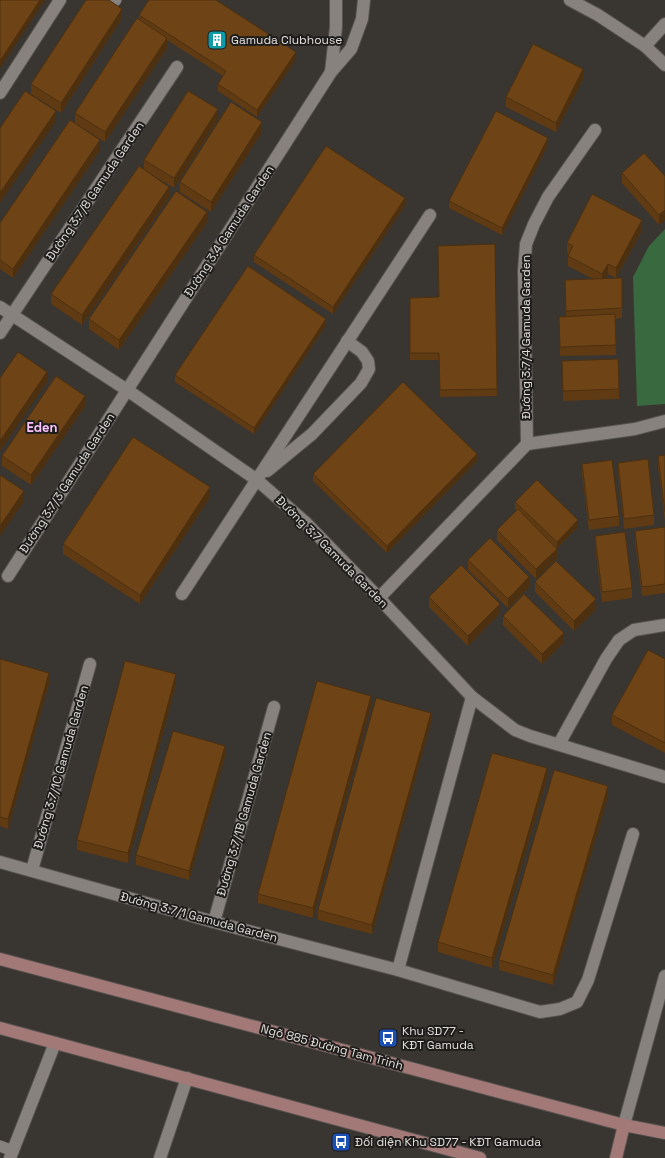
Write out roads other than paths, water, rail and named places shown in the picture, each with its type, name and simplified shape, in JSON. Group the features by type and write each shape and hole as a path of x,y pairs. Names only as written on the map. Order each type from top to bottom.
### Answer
{"street":[{"path":"0,92 60,0"},
{"name":"Đường 3.4 Gamuda Garden","path":"332,72 336,27 336,0"},
{"name":"Đường 3.4 Gamuda Garden","path":"127,390 332,72 351,49 362,19 364,0"},
{"path":"570,0 598,15 644,46 665,64"},
{"path":"644,46 665,24"},
{"name":"Đường 3.7/8 Gamuda Garden","path":"0,332 177,67"},
{"name":"Đường 3.7/4 Gamuda Garden","path":"527,444 524,271 526,244 534,224 548,197 595,130"},
{"path":"182,594 430,215"},
{"name":"Đường 3.7 Gamuda Garden","path":"0,307 127,390 257,480 305,522 472,697 515,730 530,736 665,777"},
{"path":"257,480 312,434 361,383 369,370 368,361 362,352 347,341"},
{"name":"Đường 3.7/3 Gamuda Garden","path":"8,576 127,390"},
{"path":"379,598 527,444 635,429 665,421"},
{"path":"559,744 606,659 619,640 634,630 665,625"},
{"name":"Đường 3.7/1C Gamuda Garden","path":"32,870 90,664"},
{"path":"398,970 472,697"},
{"name":"Đường 3.7/1B Gamuda Garden","path":"214,922 274,707"},
{"name":"Đường 3.7/1 Gamuda Garden","path":"0,862 214,922 398,970 540,1012 560,1009 577,1002 588,980 633,834"},
{"name":"Ngõ 885 Đường Tam Trinh","path":"0,959 624,1124 665,1133"},
{"path":"616,1158 665,976"},
{"path":"0,1028 480,1158"},
{"path":"11,1154 55,1043"},
{"path":"160,1158 187,1078"}],"lane":[{"path":"0,1146 11,1154"}],"place":[{"name":"Gamuda Clubhouse","path":"217,40"},
{"name":"Khu SD77 - KĐT Gamuda","path":"388,1038"},
{"name":"Đối diện Khu SD77 - KĐT Gamuda","path":"341,1142"}],"district":[{"name":"Eden","path":"42,427"}]}
